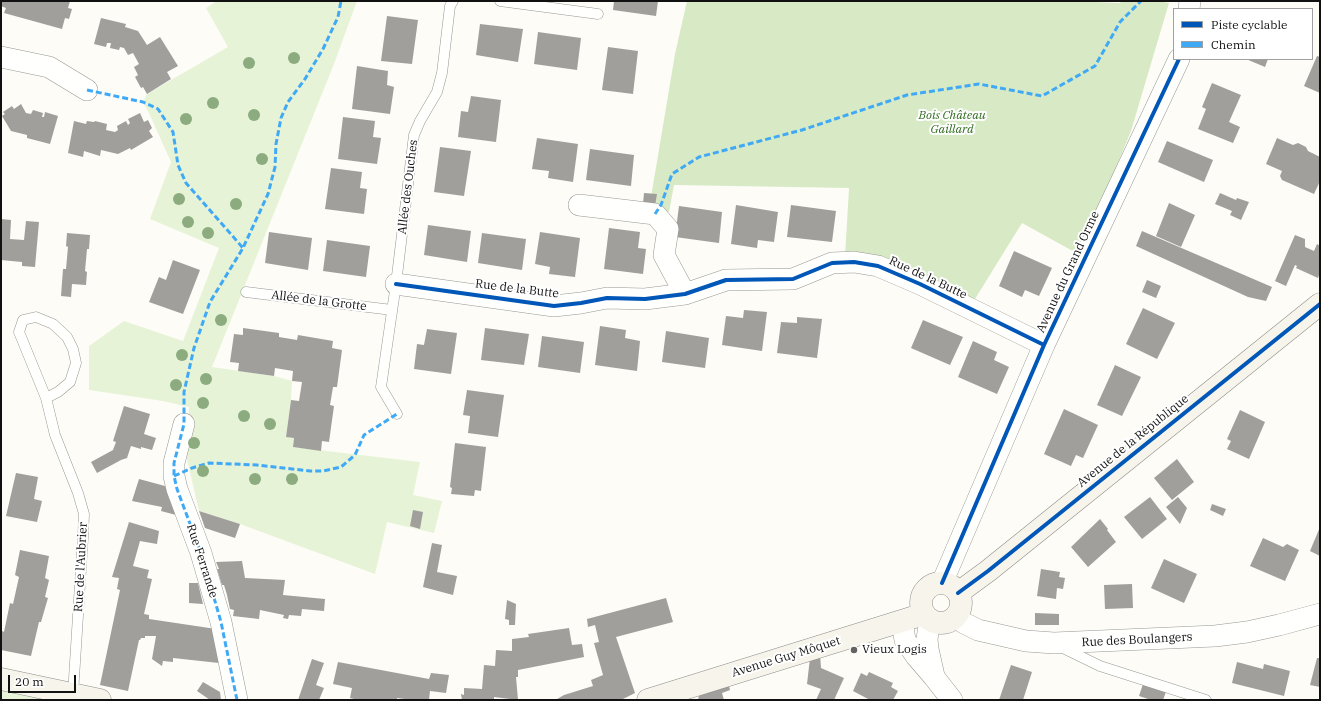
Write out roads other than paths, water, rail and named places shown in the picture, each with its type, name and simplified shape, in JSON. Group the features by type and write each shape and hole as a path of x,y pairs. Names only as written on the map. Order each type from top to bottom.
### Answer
{"street":[{"path":"1,57 49,67 88,90"},
{"name":"Avenue du Grand Orme","path":"950,588 1044,346 1179,60"},
{"path":"579,205 655,214 668,229 664,255 685,294"},
{"name":"Rue de la Butte","path":"396,284 554,306 607,298 645,300 685,294 726,280 793,278 832,263 854,262 878,266 920,284 1044,346"},
{"name":"Avenue de la République","path":"950,588 988,571 1320,304"},
{"name":"Rue Ferrande","path":"184,424 174,463 174,476 200,552 221,622 237,700"},
{"path":"935,584 950,588 961,599 961,605 956,617 944,623 937,623 927,617 921,607 921,600 928,588 935,584"},
{"name":"Rue des Boulangers","path":"956,617 978,630 1026,641 1054,643 1215,636 1279,626 1320,614"},
{"path":"927,617 928,649 934,676"},
{"name":"Avenue Guy Môquet","path":"648,700 902,621 927,617"},
{"path":"902,621 905,640 916,656 934,676 952,700"},
{"path":"1,679 100,700"}],"lane":[{"name":"Allée des Ouches","path":"396,284 414,135 420,120 437,92 442,73 450,6 453,1"},
{"path":"500,1 598,14"},
{"path":"396,284 381,387 397,414"},
{"name":"Allée de la Grotte","path":"246,292 392,310"},
{"name":"Rue de l'Aubrier","path":"46,398 58,392 70,382 76,363 73,349 67,337 52,324 36,317 23,320 19,332 46,398 55,435 78,493 84,514 84,537 73,694"},
{"path":"1054,643 1100,666 1206,700"}],"place":[{"name":"Vieux Logis","path":"854,650"}],"park label":[{"name":"Bois Château Gaillard","path":"952,123"}]}
